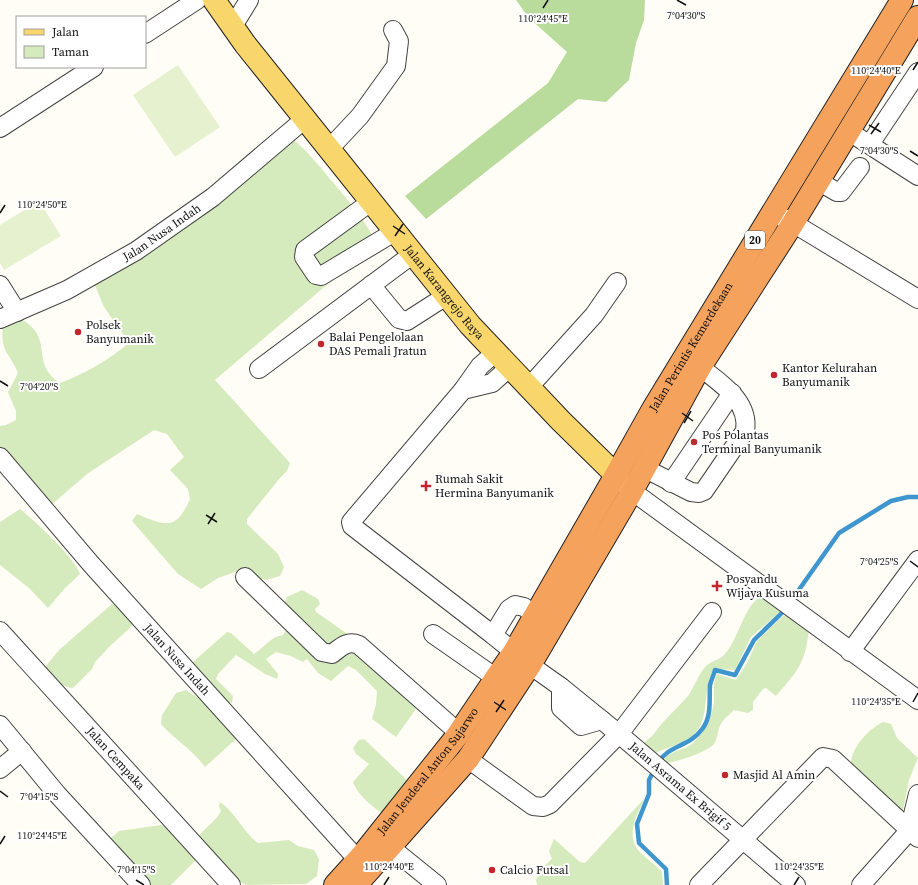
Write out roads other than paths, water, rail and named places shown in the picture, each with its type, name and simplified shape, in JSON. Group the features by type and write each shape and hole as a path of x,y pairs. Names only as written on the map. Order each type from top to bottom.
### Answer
{"highway":[{"path":"895,2 918,18"},
{"name":"Jalan Perintis Kemerdekaan","path":"614,479 652,409 772,212 895,2"},
{"name":"Jalan Perintis Kemerdekaan","path":"632,491 700,367 792,223 918,18"},
{"name":"Jalan Jenderal Anton Sujarwo","path":"335,885 358,860 459,733 496,678 522,658 535,615 614,479"},
{"name":"Jalan Jenderal Anton Sujarwo","path":"356,885 468,759 522,658 632,491"}],"main road":[{"name":"Jalan Karangrejo Raya","path":"214,0 245,44 306,118 470,325 614,479"}],"street":[{"path":"146,33 197,0"},
{"path":"233,26 249,0"},
{"path":"330,148 360,116 396,66 399,41 393,30"},
{"path":"0,128 92,68"},
{"path":"870,144 918,72"},
{"name":"Jalan Nusa Indah","path":"0,319 67,290 136,251 213,197 306,118"},
{"path":"848,131 918,176"},
{"path":"818,181 837,192 841,192 860,167"},
{"path":"372,202 305,250 304,257 316,275 321,276 396,231"},
{"path":"772,212 918,299"},
{"path":"259,369 413,254"},
{"path":"529,387 594,315 617,282"},
{"path":"0,285 16,312"},
{"path":"371,285 399,319 403,321 407,321 446,296"},
{"name":"Jalan Asrama Ex Brigif 5","path":"503,360 480,366 463,390 351,522 352,526 522,658 561,686 743,838 796,885"},
{"path":"644,468 671,484 690,492 699,493 704,491 745,430 747,421 744,411 732,393 700,367"},
{"path":"671,484 732,393"},
{"name":"Jalan Nusa Indah","path":"0,457 91,564 358,860"},
{"path":"614,479 793,611 917,698"},
{"path":"850,652 918,560"},
{"path":"245,577 322,652 332,654 346,643 352,642 359,645 459,733"},
{"path":"493,634 509,609 514,605 524,607 535,615"},
{"name":"Jalan Asrama Ex Brigif 5","path":"468,759 533,806 543,807 550,804 619,734 712,612"},
{"name":"Jalan Cempaka","path":"0,631 231,885"},
{"path":"433,634 496,678"},
{"path":"0,725 63,800 141,885"},
{"path":"0,769 22,751"},
{"name":"Jalan Asrama Ex Brigif 5","path":"699,885 823,757 833,759 914,835"},
{"path":"861,885 914,835 918,794"},
{"path":"390,847 437,885"}],"waterway":[{"path":"791,601 839,533 891,501 908,497 918,497"},
{"path":"658,763 668,752 692,739 703,728 708,718 710,707 710,685 715,670 735,675 754,640 786,609"},
{"path":"654,770 649,780 649,794 637,824 639,843 666,869 667,885"}],"place":[{"name":"Polsek Banyumanik","path":"78,332"},
{"name":"Balai Pengelolaan DAS Pemali Jratun","path":"321,344"},
{"name":"Kantor Kelurahan Banyumanik","path":"774,375"},
{"name":"Pos Polantas Terminal Banyumanik","path":"694,442"},
{"name":"Rumah Sakit Hermina Banyumanik","path":"426,486"},
{"name":"Posyandu Wijaya Kusuma","path":"717,586"},
{"name":"Masjid Al Amin","path":"725,775"},
{"name":"Calcio Futsal","path":"492,870"}]}
